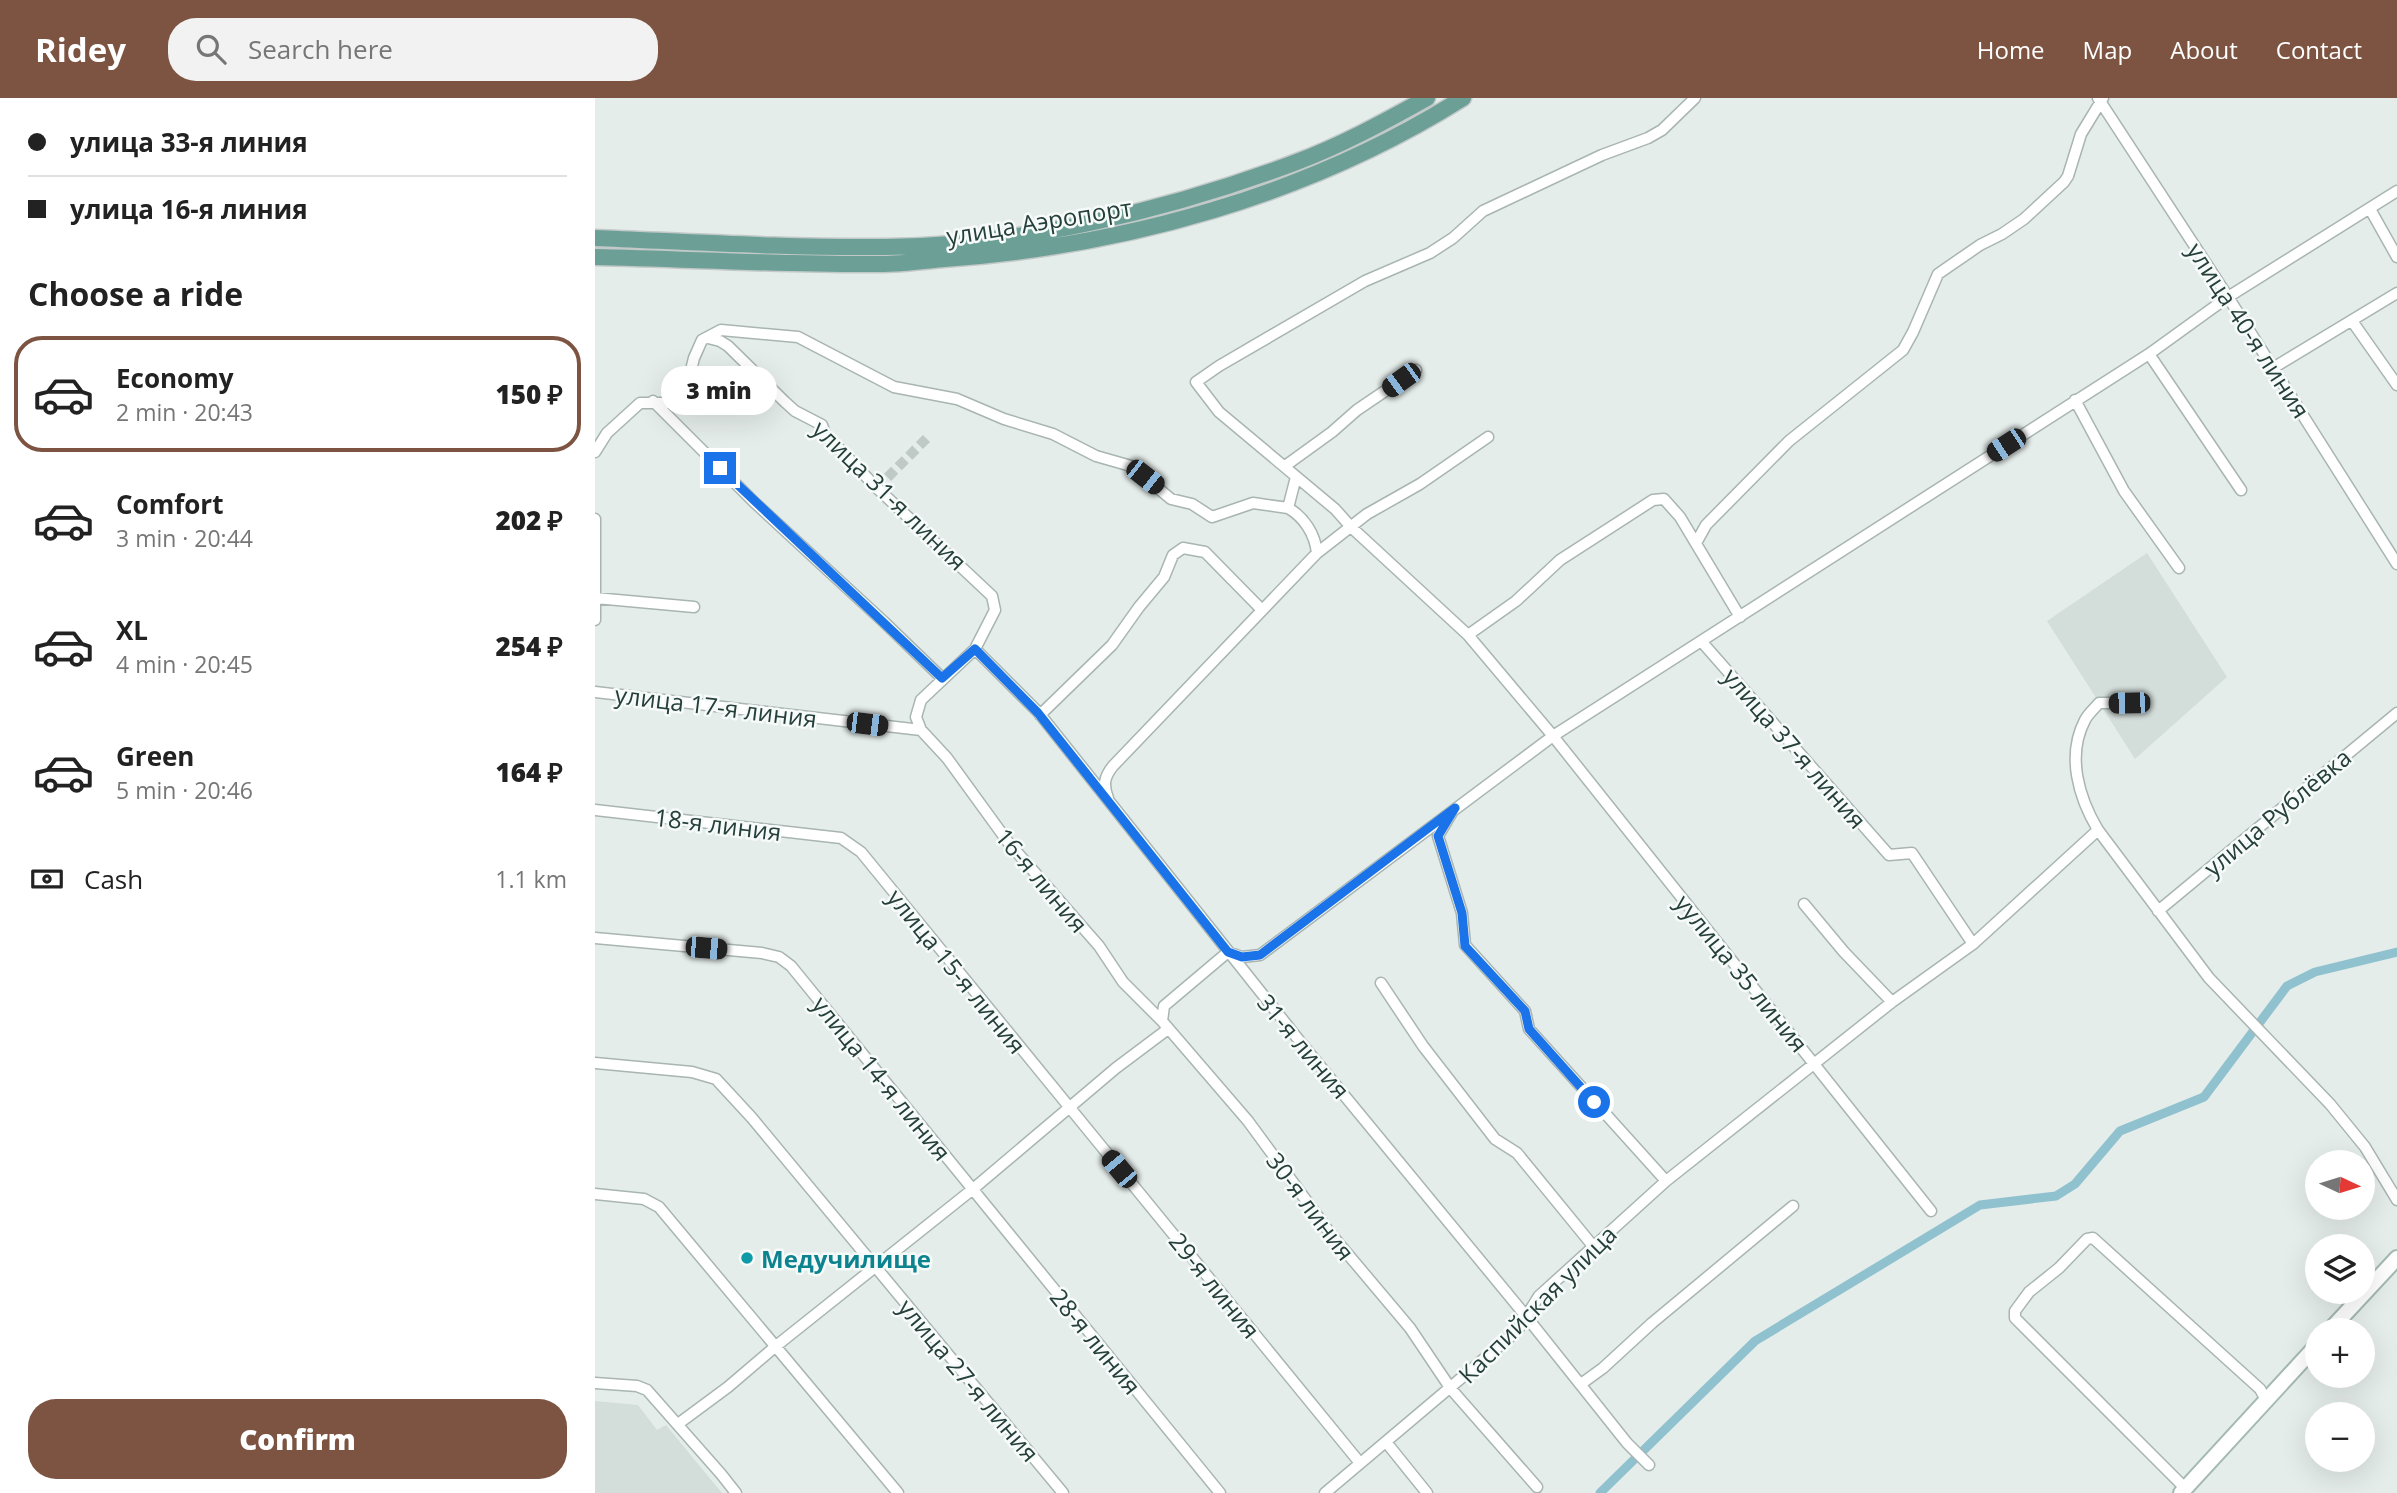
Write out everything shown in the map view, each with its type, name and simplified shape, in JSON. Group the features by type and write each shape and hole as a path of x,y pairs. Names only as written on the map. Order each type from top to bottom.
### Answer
{"main road":[{"name":"улица Аэропорт","path":"595,238 888,247 978,241 1049,230 1121,216 1296,163 1381,124 1427,98"},
{"name":"улица Аэропорт","path":"595,257 882,264 998,256 1109,237 1228,205 1281,187 1380,145 1463,98"},
{"path":"2341,1318 2397,1258"},
{"path":"2183,1491 2305,1358"}],"street":[{"name":"уулица 35 линия","path":"1695,98 1662,130 1648,138 1602,155 1483,211 1453,238 1430,253 1365,281 1196,382 1219,412 1335,509 1468,635 1553,736 1931,1211"},
{"path":"1696,543 1706,526 1789,441 1903,350 1938,274 2024,219 2064,182 2081,134 2100,99"},
{"name":"улица 40-я линия","path":"2100,99 2397,564"},
{"path":"678,1424 706,1405 973,1189 1165,1026 1164,1006 1228,952 1242,957 1260,955 1553,736 2149,354 2228,297 2397,191"},
{"path":"2370,209 2397,257"},
{"path":"2273,368 2397,293"},
{"path":"2352,321 2397,384"},
{"path":"595,452 607,433 640,403 680,402 687,399 694,358 702,340 721,330 798,337 894,387 957,399 1004,419 1053,434 1095,456 1131,466 1171,499 1192,504 1212,517 1254,503 1288,508 1302,519 1313,536 1317,553"},
{"name":"улица 31-я линия","path":"708,338 728,346 785,402 822,425 825,434 877,488 988,590 995,610 975,649"},
{"path":"2149,354 2241,490"},
{"path":"1285,466 1357,410 1416,370"},
{"path":"2075,400 2130,499 2179,568"},
{"path":"653,401 754,502 942,678"},
{"path":"1111,805 1104,787 1108,772 1317,553 1377,508 1420,484 1488,437"},
{"path":"1288,508 1296,477"},
{"path":"1468,635 1516,601 1560,560 1653,500 1664,499 1696,543 1740,617"},
{"path":"595,519 595,620"},
{"path":"1040,715 1112,645 1164,577 1173,555 1183,548 1205,552 1262,610"},
{"path":"595,598 694,607"},
{"name":"улица 37-я линия","path":"1701,641 1889,855 1912,853 1973,944"},
{"path":"921,730 916,717 921,700 975,649"},
{"name":"31-я линия","path":"975,649 1040,715 1228,952 1627,1443 1649,1465"},
{"name":"улица 17-я линия","path":"595,692 921,730"},
{"path":"2129,703 2099,703 2085,719 2075,751 2078,784 2087,812 2209,978 2330,1104 2365,1147 2397,1200"},
{"name":"улица Рублёвка","path":"2158,911 2397,713"},
{"name":"16-я линия","path":"921,730 947,758 1009,842 1099,946 1123,982 1165,1026"},
{"path":"1455,808 1438,836 1462,913 1465,946 1525,1011 1529,1029 1666,1181"},
{"name":"18-я линия","path":"595,810 841,838"},
{"name":"Каспийская улица","path":"1325,1493 1517,1331 1539,1296 1666,1181 1814,1062 1973,944 2098,830"},
{"name":"улица 15-я линия","path":"841,838 861,852 1068,1108"},
{"path":"1804,904 1844,952 1892,1002"},
{"name":"улица 14-я линия","path":"595,939 762,953 779,957 791,966 973,1189"},
{"path":"1381,983 1423,1046 1495,1139 1517,1153 1593,1246"},
{"name":"30-я линия","path":"1165,1026 1248,1121 1330,1233 1410,1328 1451,1389 1537,1487"},
{"name":"улица 27-я линия","path":"595,1063 692,1072 716,1079 752,1118 1063,1493"},
{"name":"29-я линия","path":"1068,1108 1204,1269 1360,1464"},
{"name":"28-я линия","path":"973,1189 1220,1493"},
{"path":"595,1194 644,1199 659,1207 898,1493"},
{"path":"1581,1384 1793,1206"},
{"path":"2183,1491 2015,1318 2015,1311 2029,1292 2059,1268 2087,1239 2093,1238 2260,1389 2266,1400"},
{"path":"595,1383 636,1386 647,1390 736,1493"},
{"path":"1385,1442 1427,1493"}],"shaded area":[{"path":"2147,553 2227,677 2135,759 2047,621"},
{"path":"595,1401 638,1405 657,1430 666,1425 722,1493 595,1493"}],"waterway":[{"path":"1600,1493 1755,1341 1980,1205 2056,1196 2075,1184 2120,1131 2204,1097 2287,986 2315,972 2397,952"}],"tunnel":[{"path":"877,488 929,436"}],"place":[{"name":"Медучилище","path":"747,1258"}],"route":[{"path":"720,468 884,622 932,671 942,678 975,649 1038,713 1228,952 1242,957 1260,955 1455,808 1438,836 1462,913 1465,946 1525,1011 1529,1029 1594,1102"}]}
